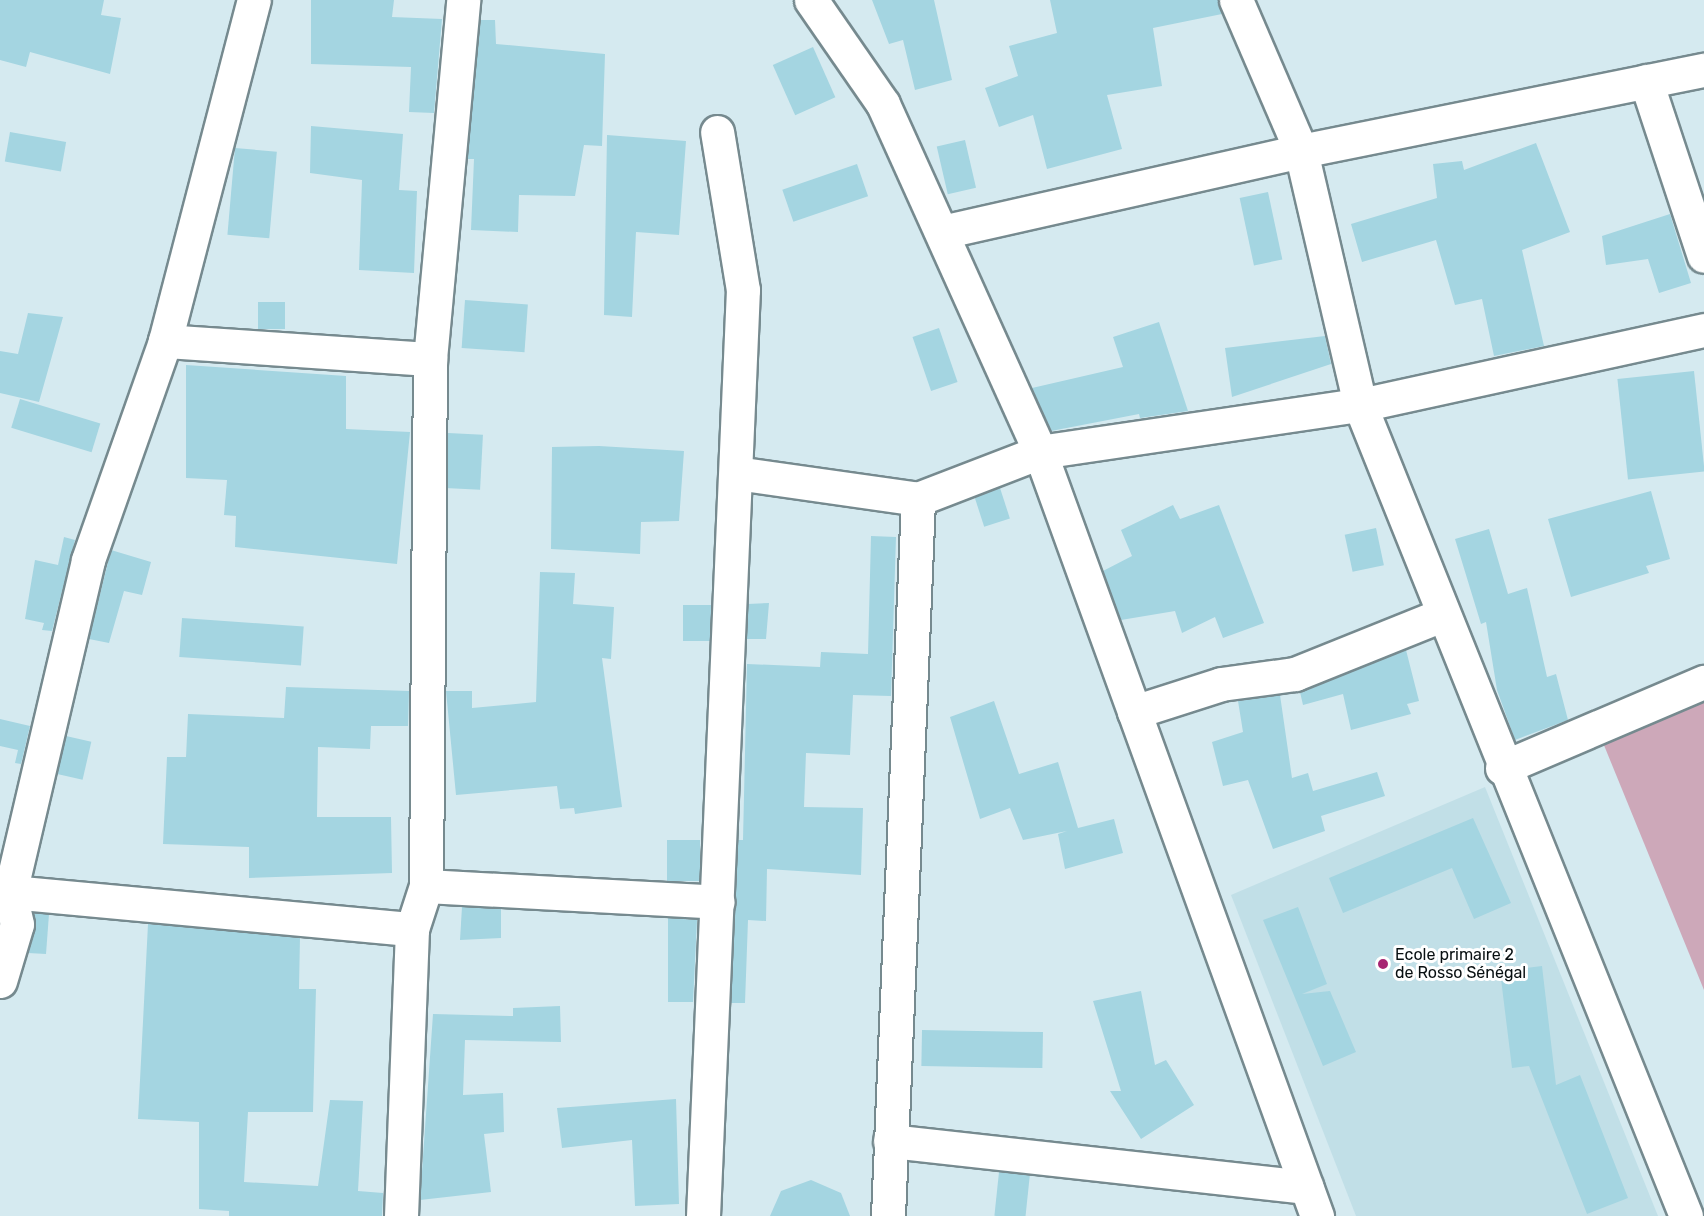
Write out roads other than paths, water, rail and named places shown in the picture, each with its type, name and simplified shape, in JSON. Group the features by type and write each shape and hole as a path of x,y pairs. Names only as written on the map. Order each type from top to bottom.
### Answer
{"street":[{"path":"0,981 17,924 5,892 88,560 165,341 254,0"},
{"path":"401,1216 412,928 426,886 430,359 463,0"},
{"path":"811,0 883,104 907,167 942,232 1040,452 1312,1201 890,1141"},
{"path":"1236,0 1301,151 1360,405 1502,768 1686,1216"},
{"path":"942,232 1301,151 1704,70"},
{"path":"1646,81 1704,256"},
{"path":"704,1216 743,290 717,132"},
{"path":"736,473 918,499 1040,452 1360,405 1704,330"},
{"path":"165,341 430,359"},
{"path":"888,1216 918,499"},
{"path":"1134,712 1221,684 1295,674 1442,615"},
{"path":"1502,768 1704,682"},
{"path":"426,886 718,902"},
{"path":"5,892 412,928"}],"place":[{"name":"Ecole primaire 2 de Rosso Sénégal","path":"1383,964"}]}
